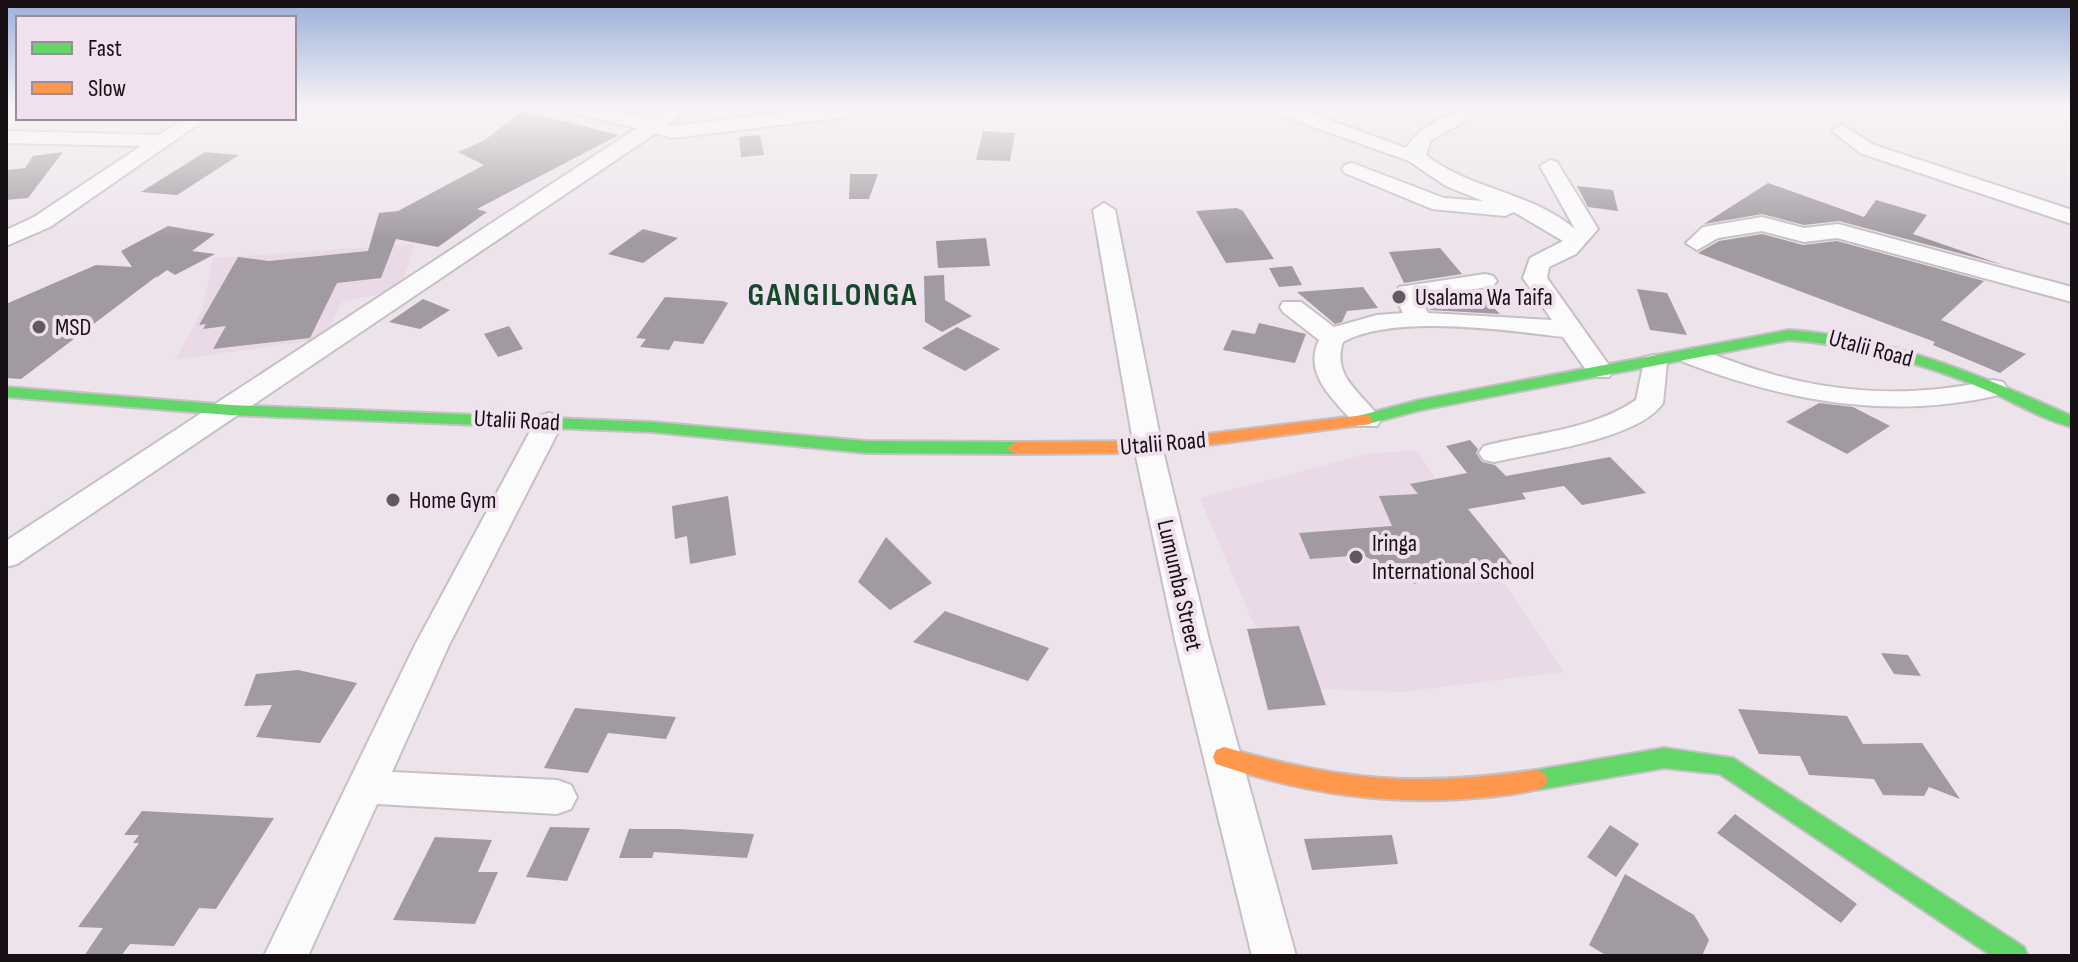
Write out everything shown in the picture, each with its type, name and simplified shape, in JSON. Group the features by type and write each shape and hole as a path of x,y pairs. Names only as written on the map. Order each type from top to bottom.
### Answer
{"street":[{"path":"6,239 42,222 148,152"},
{"path":"6,556 230,410 613,152"},
{"path":"1398,152 1416,157 1433,169 1557,222 1577,242"},
{"path":"1415,152 1416,157"},
{"path":"1876,152 2072,217"},
{"path":"1550,166 1585,224 1586,233 1577,242 1538,263 1534,270 1535,278 1600,371"},
{"path":"1352,169 1447,206 1523,209"},
{"name":"Lumumba Street","path":"1104,210 1148,447 1274,956"},
{"path":"1697,243 1711,232 1762,224 1804,235 1838,231 2072,295"},
{"path":"1420,321 1407,297 1408,292 1485,281"},
{"path":"1292,307 1332,338"},
{"path":"1332,338 1366,324 1420,321 1517,324 1571,330"},
{"name":"Utalii Road","path":"6,392 230,410 549,422 866,447 1148,447 1367,420 1419,405 1692,356 1789,335 1815,334 1901,354 1993,388 2072,422"},
{"path":"1332,338 1327,364 1330,376 1367,420"},
{"path":"1692,356 1779,385 1878,399 1948,400 1993,388"},
{"path":"1494,453 1616,421 1641,411 1649,403 1654,363"},
{"path":"286,956 432,645 549,422"},
{"path":"1224,757 1304,782 1389,793 1431,792 1664,758 1688,758 1725,765 2015,956"},
{"path":"367,787 557,797"}],"shaded area":[{"path":"415,244 400,290 342,302 324,339 175,360 202,311 213,258"},
{"name":"Iringa International School","path":"1417,450 1563,672 1402,692 1295,688 1250,616 1200,498 1366,454"}],"building":[{"path":"63,152 28,198 6,200 6,170 25,168 33,156"},
{"path":"205,152 239,155 177,195 141,192"},
{"path":"458,152 587,152 477,209 487,212 438,247 396,239 381,278 337,283 310,338 213,349 226,326 203,329 206,324 199,325 238,257 269,261 368,251 379,213 398,211 484,165"},
{"path":"740,152 763,152 764,155 741,157"},
{"path":"978,152 1012,152 1010,161 976,160"},
{"path":"850,174 878,174 869,199 849,199"},
{"path":"1768,183 1864,217 1876,200 1927,215 1913,234 2003,265 1839,221 1804,225 1762,214 1704,224"},
{"path":"1577,186 1613,190 1618,211 1588,207"},
{"path":"1237,208 1243,211 1274,259 1226,263 1196,211"},
{"path":"168,226 215,234 192,251 215,254 175,275 167,270 21,379 6,378 6,304 96,265 132,267 121,251"},
{"path":"643,229 678,238 643,263 608,254"},
{"path":"1762,234 1803,245 1837,241 1984,281 1941,320 2026,354 2000,373 1933,345 1935,342 1698,253 1719,241"},
{"path":"986,238 990,266 938,268 936,241"},
{"path":"1440,248 1462,274 1404,283 1389,252"},
{"path":"1292,266 1302,285 1279,287 1269,268"},
{"path":"944,275 945,300 972,316 942,332 925,322 924,276"},
{"path":"1363,287 1378,308 1347,311 1342,322 1335,324 1297,292"},
{"path":"1637,289 1667,293 1687,335 1650,330"},
{"path":"1478,292 1500,314 1430,310 1425,300"},
{"path":"665,297 728,303 703,344 674,341 669,350 640,347 646,339 636,338"},
{"path":"423,299 450,310 420,329 389,322"},
{"path":"1259,323 1306,334 1295,363 1223,350 1232,330 1255,334"},
{"path":"509,326 523,349 498,357 484,334"},
{"path":"957,327 1000,349 965,371 922,348"},
{"path":"1819,403 1853,407 1890,426 1847,454 1786,422"},
{"path":"1470,440 1478,449 1476,453 1482,462 1495,465 1506,476 1610,457 1646,493 1582,505 1564,486 1522,493 1526,499 1468,509 1515,567 1483,573 1476,568 1456,576 1439,560 1415,584 1363,555 1310,559 1299,533 1392,526 1379,496 1418,494 1410,484 1467,473 1446,446"},
{"path":"728,496 736,555 690,564 687,536 675,539 672,506"},
{"path":"886,537 932,583 890,610 858,582"},
{"path":"945,611 1049,648 1028,681 913,642"},
{"path":"1299,626 1326,705 1268,710 1247,629"},
{"path":"1881,653 1908,655 1921,676 1894,674"},
{"path":"298,670 357,683 320,743 256,737 272,705 244,706 256,674"},
{"path":"575,708 676,717 666,739 608,733 588,773 544,768"},
{"path":"1738,709 1847,716 1863,744 1922,743 1960,799 1929,787 1924,796 1883,795 1874,779 1809,775 1800,756 1759,754"},
{"path":"142,811 274,818 216,909 199,908 174,946 130,944 121,956 84,956 103,928 78,927 139,843 133,843 139,835 124,835"},
{"path":"1735,814 1857,904 1841,923 1717,833"},
{"path":"1610,825 1639,844 1616,877 1587,857"},
{"path":"550,827 590,828 567,881 526,877"},
{"path":"629,829 754,834 747,858 654,852 652,858 619,858"},
{"path":"1392,835 1398,864 1312,870 1304,839"},
{"path":"435,837 492,840 478,872 498,872 475,924 393,920"},
{"path":"1625,874 1694,915 1709,940 1702,956 1607,956 1589,945"}],"traffic: fast":[{"path":"1364,420 1419,405 1789,335 1827,338 1899,353 1969,377 2072,422"},
{"path":"6,392 230,410 652,427 866,447 1016,448"},
{"path":"1536,780 1664,758 1725,765 2015,956"}],"traffic: slow":[{"path":"1016,448 1148,447 1364,420"},
{"path":"1224,757 1306,779 1378,790 1452,790 1536,780"}],"place":[{"name":"Usalama Wa Taifa","path":"1399,297"},
{"name":"MSD","path":"39,327"},
{"name":"Home Gym","path":"393,500"},
{"name":"Iringa International School","path":"1356,557"}],"district":[{"name":"GANGILONGA","path":"833,294"}]}
